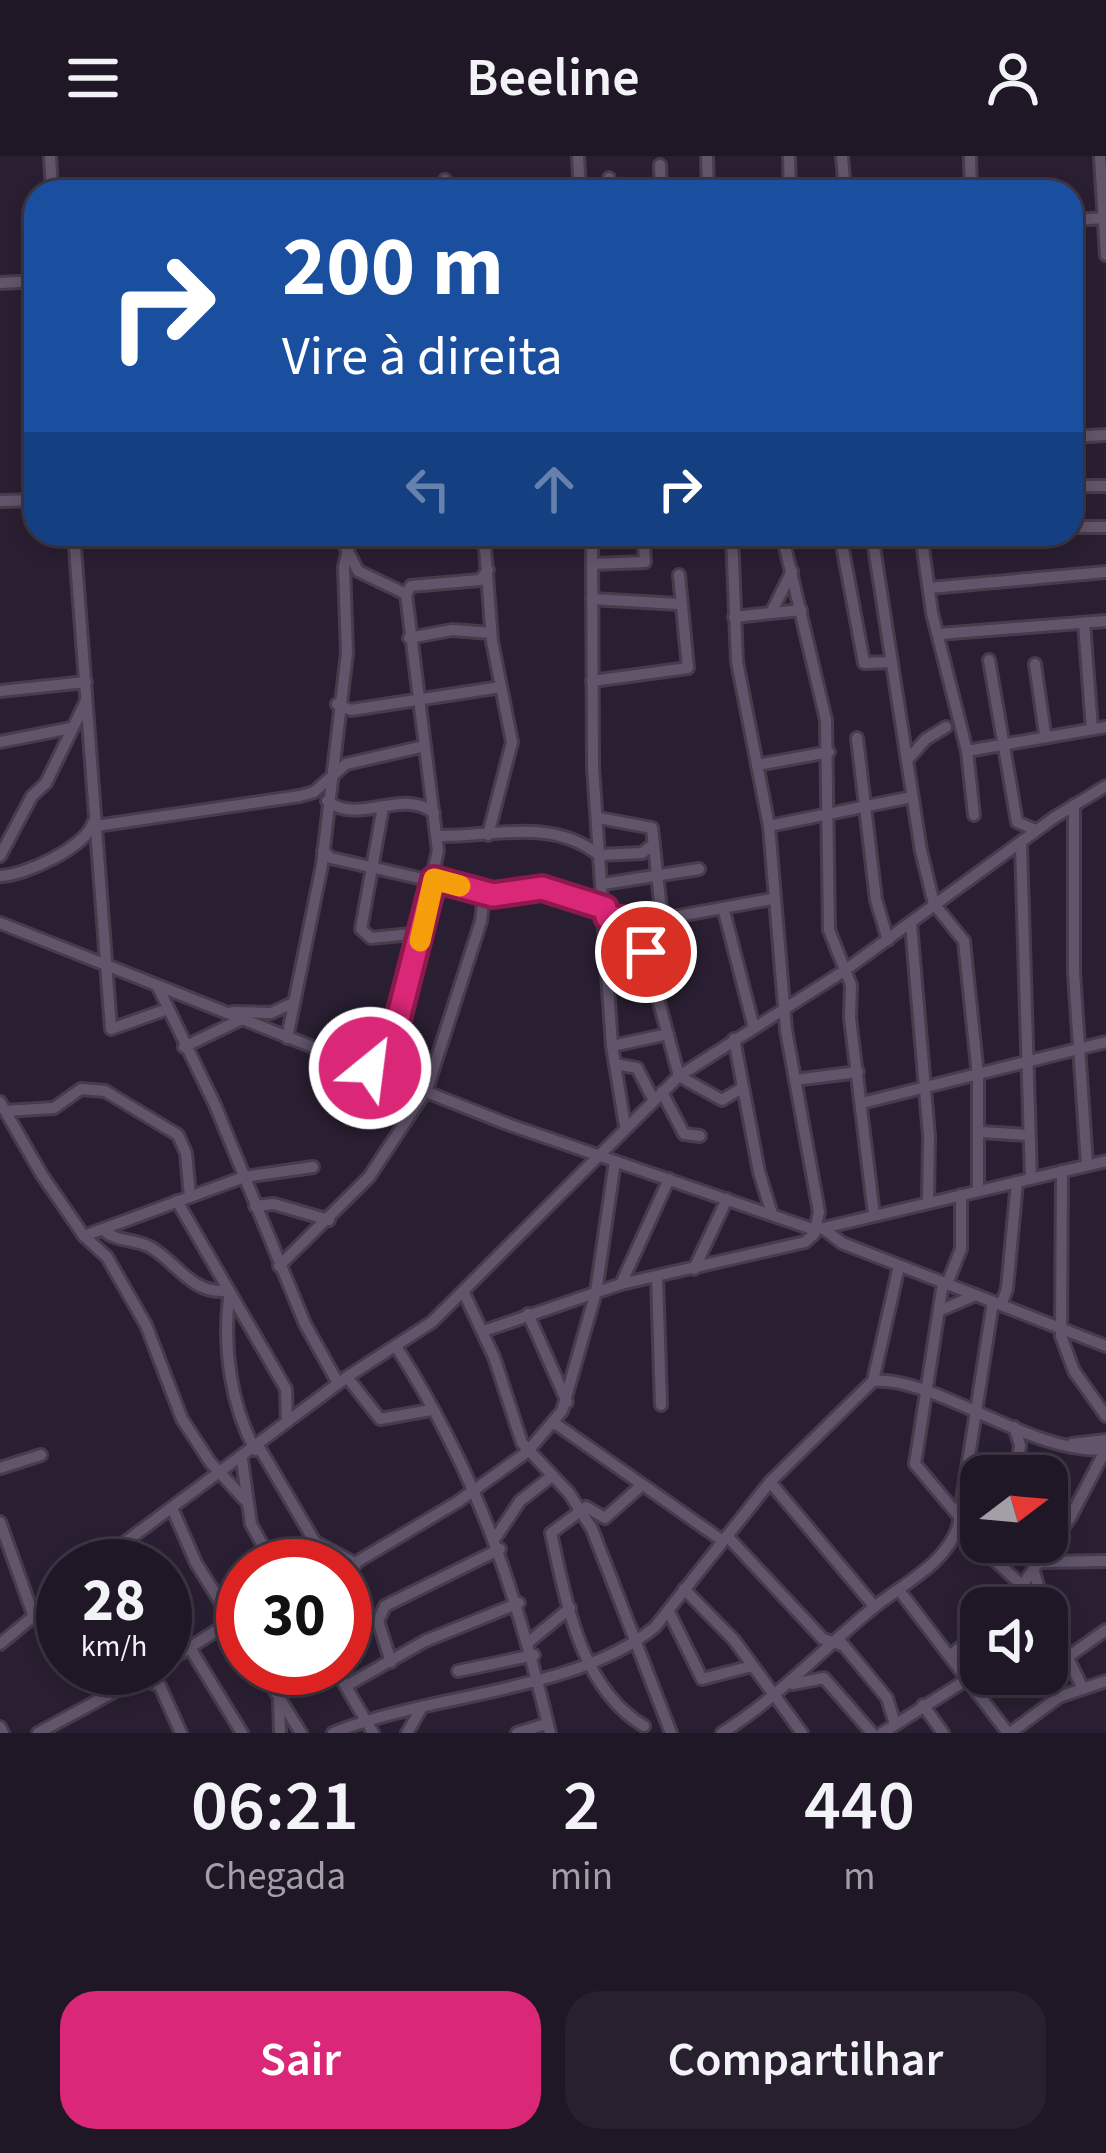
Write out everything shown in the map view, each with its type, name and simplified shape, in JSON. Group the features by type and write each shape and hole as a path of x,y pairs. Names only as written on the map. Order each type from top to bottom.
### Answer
{"street":[{"path":"1100,156 1106,255"},
{"path":"660,165 661,180"},
{"path":"75,546 111,1029 165,1010"},
{"path":"287,1038 322,865 347,643 344,546"},
{"path":"346,554 348,546"},
{"path":"485,546 491,632 512,742 488,835"},
{"path":"592,546 592,681 602,828 599,855 612,1046 626,1126"},
{"path":"592,564 645,562 644,546"},
{"path":"732,546 734,617 769,826 786,1030 815,1178 820,1229"},
{"path":"786,546 829,752 825,815 829,930 846,966 852,994 849,1012 874,1216"},
{"path":"844,546 866,667 892,662"},
{"path":"873,546 910,758 912,797 934,904 964,941 982,1187"},
{"path":"923,546 956,716 953,729 967,751 974,814"},
{"path":"346,554 367,577 406,594"},
{"path":"370,1068 398,1019 434,879 438,836 406,594 411,586 480,580 488,569"},
{"path":"772,611 793,570"},
{"path":"929,588 1106,572"},
{"path":"592,681 686,670 679,574"},
{"path":"856,601 879,598"},
{"path":"592,599 679,604"},
{"path":"734,617 801,610"},
{"path":"939,634 1106,621"},
{"path":"1084,623 1092,729"},
{"path":"410,638 452,630 491,632"},
{"path":"989,660 1017,822 1036,830"},
{"path":"1034,664 1045,734"},
{"path":"0,691 86,682"},
{"path":"337,704 351,710 501,687"},
{"path":"0,856 32,796 42,791 87,698"},
{"path":"967,751 1106,727"},
{"path":"0,742 71,728"},
{"path":"910,758 926,739 953,729"},
{"path":"856,738 876,900 888,940"},
{"path":"0,876 20,874 83,839 95,823 314,792 352,762 425,746"},
{"path":"757,765 829,752"},
{"path":"130,1539 257,1449 343,1380 397,1348 464,1293 679,1076 785,1010 1036,830 1106,786"},
{"path":"314,792 351,813 415,803 434,813"},
{"path":"769,826 867,808 884,799 912,797"},
{"path":"1074,805 1079,1052 1096,1163 1106,1177"},
{"path":"383,807 361,929 371,938 422,933"},
{"path":"586,845 602,828 649,826 662,919"},
{"path":"438,836 526,829 586,845 599,855 642,853 654,844"},
{"path":"1021,845 1031,1178"},
{"path":"323,851 338,860 434,879 488,897 542,888 641,923 772,899"},
{"path":"322,865 338,860"},
{"path":"603,884 699,869"},
{"path":"279,1266 369,1177 427,1089 488,897"},
{"path":"724,911 751,1013 786,1030"},
{"path":"0,923 239,1020 597,1155 820,1229 842,1243 1106,1346"},
{"path":"641,923 679,1076 722,1100 742,1088"},
{"path":"911,924 932,1198"},
{"path":"158,987 279,1266 343,1380 380,1419 431,1410"},
{"path":"224,1011 272,1013 293,1003"},
{"path":"184,1047 239,1020"},
{"path":"612,1046 668,1034"},
{"path":"734,1039 772,1214"},
{"path":"862,1103 1106,1042"},
{"path":"615,1064 637,1068 685,1134 700,1136"},
{"path":"795,1080 858,1072"},
{"path":"3,1107 54,1108 81,1089 105,1091 178,1136 186,1153 190,1197"},
{"path":"3,1107 146,1324 182,1419 247,1502"},
{"path":"623,1109 638,1114"},
{"path":"980,1132 1028,1136"},
{"path":"372,1553 527,1451 566,1402 596,1292 615,1161"},
{"path":"484,1331 621,1284 805,1243 820,1229 932,1198 1096,1163"},
{"path":"84,1236 244,1177 313,1167"},
{"path":"1062,1171 1061,1331 1074,1370 1106,1416"},
{"path":"621,1284 669,1179"},
{"path":"1016,1311 1007,1289 1017,1182"},
{"path":"958,1521 915,1464 945,1283 961,1249 961,1195"},
{"path":"694,1269 727,1199"},
{"path":"177,1202 286,1389 287,1421"},
{"path":"255,1206 274,1204 328,1220"},
{"path":"103,1231 119,1241 149,1247 206,1290 228,1294"},
{"path":"333,1733 365,1719 538,1678 638,1641 669,1612 770,1482 878,1377 899,1266"},
{"path":"657,1276 661,1405"},
{"path":"941,1310 988,1300 1007,1289"},
{"path":"464,1293 484,1331 527,1451 582,1509 671,1733"},
{"path":"228,1294 226,1321 236,1404 257,1449 316,1539"},
{"path":"722,1733 790,1685 874,1606 948,1548 958,1521 976,1413 988,1300"},
{"path":"528,1314 566,1402"},
{"path":"397,1348 474,1490 519,1603 545,1728 517,1733"},
{"path":"878,1377 1063,1445 1102,1450 1081,1502 1024,1587 999,1563"},
{"path":"553,1422 725,1538 838,1642 887,1698 895,1724"},
{"path":"1014,1427 1019,1455"},
{"path":"0,1468 40,1455"},
{"path":"242,1460 258,1539"},
{"path":"391,1662 378,1621 385,1606 498,1543 520,1501 552,1476"},
{"path":"770,1482 874,1606"},
{"path":"642,1485 603,1519 588,1507 550,1534 586,1662 626,1714 644,1726"},
{"path":"172,1508 196,1563 216,1589"},
{"path":"0,1522 4,1546 34,1617 0,1644"},
{"path":"1037,1567 1106,1561"},
{"path":"1037,1567 1041,1587"},
{"path":"899,1590 960,1666"},
{"path":"680,1594 698,1605 752,1666 802,1733"},
{"path":"372,1671 446,1631 519,1603"},
{"path":"530,1641 570,1608"},
{"path":"669,1612 702,1678 752,1666"},
{"path":"1068,1657 1106,1630"},
{"path":"571,1666 581,1647"},
{"path":"953,1686 954,1656 960,1650"},
{"path":"192,1651 242,1733"},
{"path":"458,1671 533,1655"},
{"path":"1068,1664 1083,1689"},
{"path":"790,1685 824,1678 872,1733"},
{"path":"980,1695 1009,1733 1059,1697 1106,1681"},
{"path":"882,1733 960,1683"},
{"path":"38,1733 111,1695"},
{"path":"164,1695 181,1733"},
{"path":"277,1695 300,1732"},
{"path":"351,1695 373,1733"},
{"path":"279,1699 280,1733"},
{"path":"922,1705 943,1733"},
{"path":"407,1733 422,1707"},
{"path":"753,1712 788,1714"},
{"path":"632,1733 665,1717"}],"slow traffic":[{"path":"420,941 434,879 460,886"}],"route":[{"path":"370,1068 398,1019 434,879 493,895 542,888 605,908 607,917 637,921 646,952"}]}
